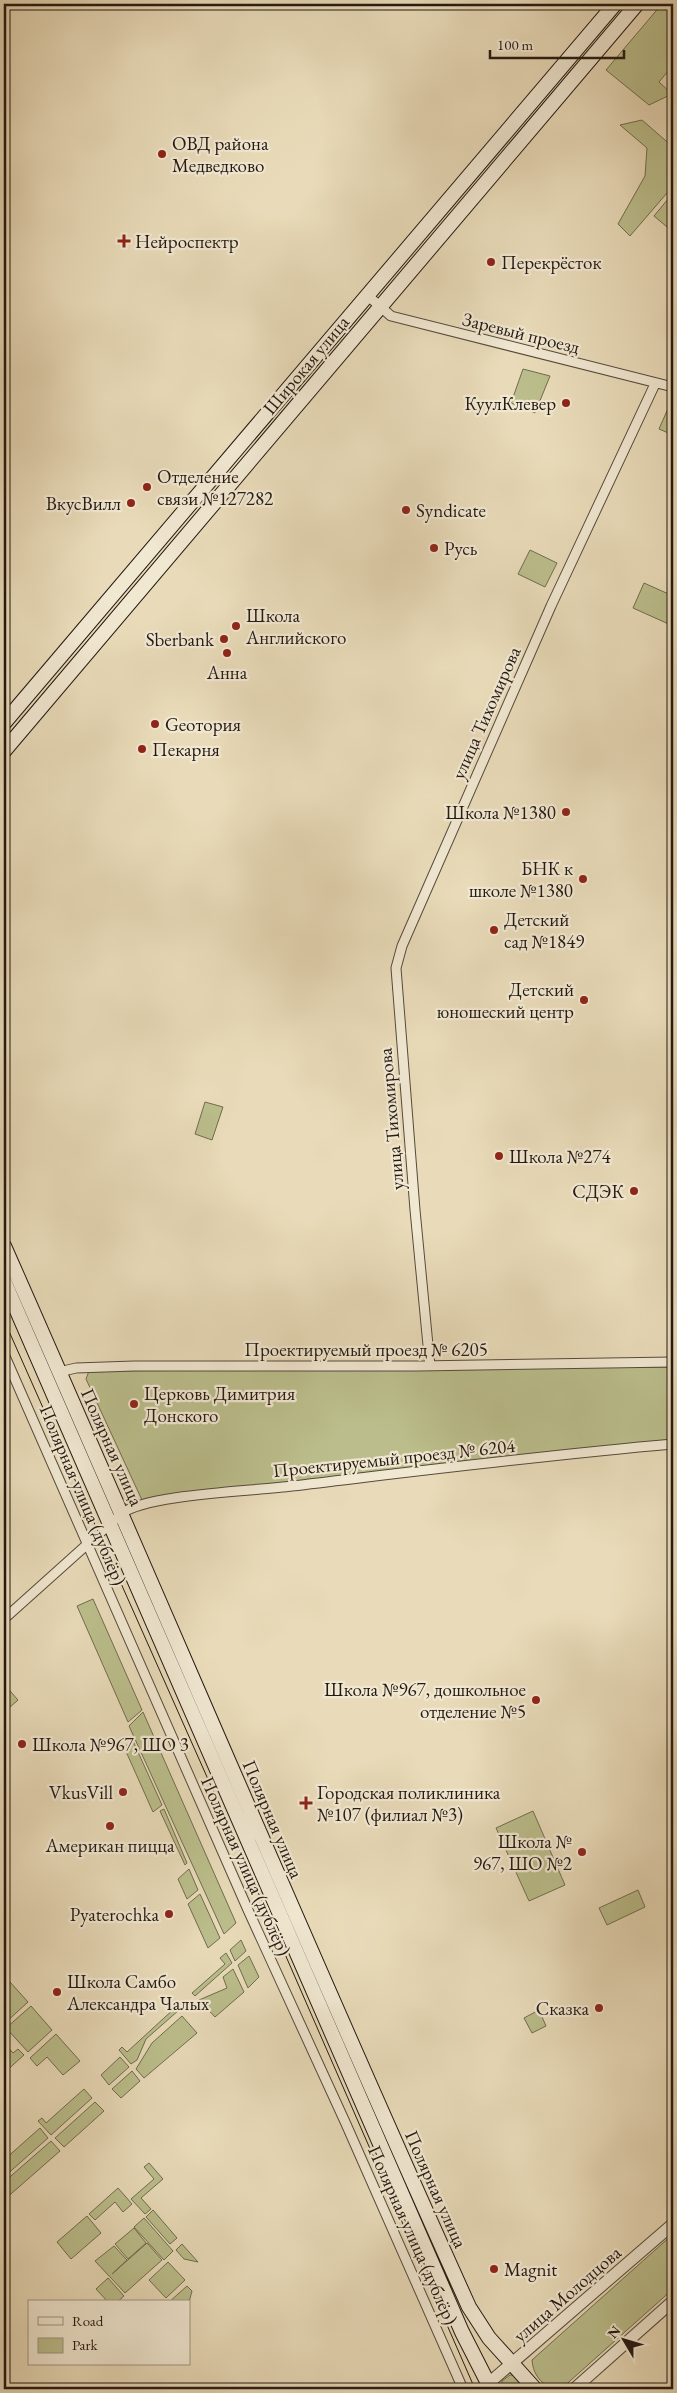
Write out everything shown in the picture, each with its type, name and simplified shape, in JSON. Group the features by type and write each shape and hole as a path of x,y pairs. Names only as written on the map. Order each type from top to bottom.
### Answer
{"main road":[{"name":"Широкая улица","path":"4,724 615,4"},
{"name":"Широкая улица","path":"4,751 637,4"},
{"name":"Полярная улица","path":"4,1246 296,1919 469,2308 484,2332 535,2389"},
{"name":"Полярная улица","path":"4,1281 9,1308 110,1524 487,2388"}],"street":[{"name":"Заревый проезд","path":"367,295 391,316 673,388"},
{"name":"улица Тихомирова","path":"430,1366 415,1210 396,968 402,946 519,676 655,384"},
{"path":"201,492 199,498 202,504 208,506 214,503"},
{"path":"167,532 173,529 179,531 182,537 180,543"},
{"name":"Полярная улица (дублёр)","path":"4,1354 248,1910 346,2124 463,2389"},
{"name":"Проектируемый проезд № 6205","path":"59,1372 76,1368 134,1366 430,1366 673,1362"},
{"name":"Проектируемый проезд № 6204","path":"4,1620 121,1514 138,1504 217,1493 293,1486 572,1453 673,1444"},
{"name":"улица Молодцова","path":"487,2388 673,2224"},
{"path":"574,2389 673,2301"}],"green space":[{"path":"661,5 673,14 673,65 659,82 672,94 649,105 606,70"},
{"path":"642,120 673,147 673,186 630,236 618,224 645,176 647,148 620,125"},
{"path":"673,193 673,232 654,216"},
{"path":"523,369 550,376 535,413 511,403"},
{"path":"670,404 673,404 673,435 659,429"},
{"path":"530,550 557,563 545,587 518,574"},
{"path":"644,583 673,596 673,626 633,608"},
{"path":"205,1102 223,1107 212,1140 195,1134"},
{"path":"673,1367 673,1440 142,1500 86,1379 89,1371"},
{"path":"93,1599 142,1710 128,1722 77,1606"},
{"path":"4,1684 18,1700 10,1707 4,1700"},
{"path":"143,1712 236,1923 224,1934 129,1726"},
{"path":"133,1741 162,1805 153,1812 124,1747"},
{"path":"164,1809 187,1863 185,1865 160,1811"},
{"path":"533,1811 565,1885 529,1901 496,1828"},
{"path":"189,1869 198,1890 187,1899 178,1879"},
{"path":"638,1890 645,1907 607,1925 599,1908"},
{"path":"200,1894 220,1938 208,1948 188,1904"},
{"path":"241,1940 246,1951 235,1961 230,1950"},
{"path":"226,1953 232,1963 195,1996 192,1993 225,1964 220,1958"},
{"path":"249,1956 259,1977 248,1988 238,1965"},
{"path":"233,1969 244,1992 215,2017 199,2000 227,1988 223,1977"},
{"path":"10,1982 28,2002 4,2024 4,1988"},
{"path":"31,2006 52,2030 28,2052 6,2028"},
{"path":"176,2007 179,2010 146,2039 137,2060 131,2064 119,2050 122,2047 127,2052"},
{"path":"539,2010 546,2026 532,2033 524,2018"},
{"path":"182,2016 197,2033 144,2078 136,2069 152,2043"},
{"path":"56,2034 80,2061 63,2075 47,2057 37,2066 30,2058"},
{"path":"4,2043 13,2053 18,2049 24,2055 4,2073"},
{"path":"120,2057 129,2067 109,2085 101,2075"},
{"path":"132,2071 140,2081 121,2098 112,2089"},
{"path":"84,2089 92,2098 51,2135 38,2121 42,2118 46,2123"},
{"path":"95,2102 104,2111 64,2147 55,2138"},
{"path":"40,2128 48,2138 4,2177 4,2160"},
{"path":"51,2141 60,2151 4,2200 4,2182"},
{"path":"149,2163 163,2179 141,2198 151,2209 145,2214 131,2199 154,2179 144,2167"},
{"path":"118,2188 132,2204 123,2212 115,2202 95,2220 89,2214"},
{"path":"153,2210 177,2238 170,2244 146,2217"},
{"path":"87,2216 101,2233 71,2259 57,2242"},
{"path":"144,2218 173,2251 164,2260 134,2227"},
{"path":"134,2228 146,2243 128,2259 115,2244"},
{"path":"673,2234 673,2289 561,2389 549,2387 540,2380 532,2360"},
{"path":"147,2243 162,2260 125,2293 95,2261 114,2246 127,2260 112,2274"},
{"path":"182,2244 198,2262 184,2259 176,2250"},
{"path":"168,2262 185,2280 166,2298 149,2280"},
{"path":"108,2278 124,2296 119,2300 106,2300 96,2289"},
{"path":"187,2286 192,2291 190,2300 171,2300"},
{"path":"513,2375 528,2389 501,2389 502,2381"}],"tram line":[{"path":"4,1320 243,1858 475,2389"}],"place":[{"name":"ОВД района Медведково","path":"162,154"},
{"name":"Нейроcпектр","path":"124,241"},
{"name":"Перекрёсток","path":"491,262"},
{"name":"КуулКлевер","path":"566,403"},
{"name":"Отделение связи №127282","path":"147,487"},
{"name":"ВкусВилл","path":"131,503"},
{"name":"Syndicate","path":"406,510"},
{"name":"Русь","path":"434,548"},
{"name":"Школа Английского","path":"236,626"},
{"name":"Sberbank","path":"224,639"},
{"name":"Анна","path":"227,653"},
{"name":"Gеотория","path":"155,724"},
{"name":"Пекарня","path":"142,749"},
{"name":"Школа №1380","path":"566,812"},
{"name":"БНК к школе №1380","path":"583,879"},
{"name":"Детский сад №1849","path":"494,930"},
{"name":"Детский юношеский центр","path":"584,1000"},
{"name":"Школа №274","path":"499,1156"},
{"name":"СДЭК","path":"634,1191"},
{"name":"Церковь Димитрия Донского","path":"134,1404"},
{"name":"Школа №967, дошкольное отделение №5","path":"536,1700"},
{"name":"Школа №967, ШО 3","path":"22,1744"},
{"name":"VkusVill","path":"123,1792"},
{"name":"Городская поликлиника №107 (филиал №3)","path":"306,1803"},
{"name":"Американ пицца","path":"110,1826"},
{"name":"Школа № 967, ШО №2","path":"582,1852"},
{"name":"Pyaterochka","path":"169,1914"},
{"name":"Школа Самбо Александра Чалых","path":"57,1992"},
{"name":"Сказка","path":"599,2008"},
{"name":"Magnit","path":"494,2269"}]}
